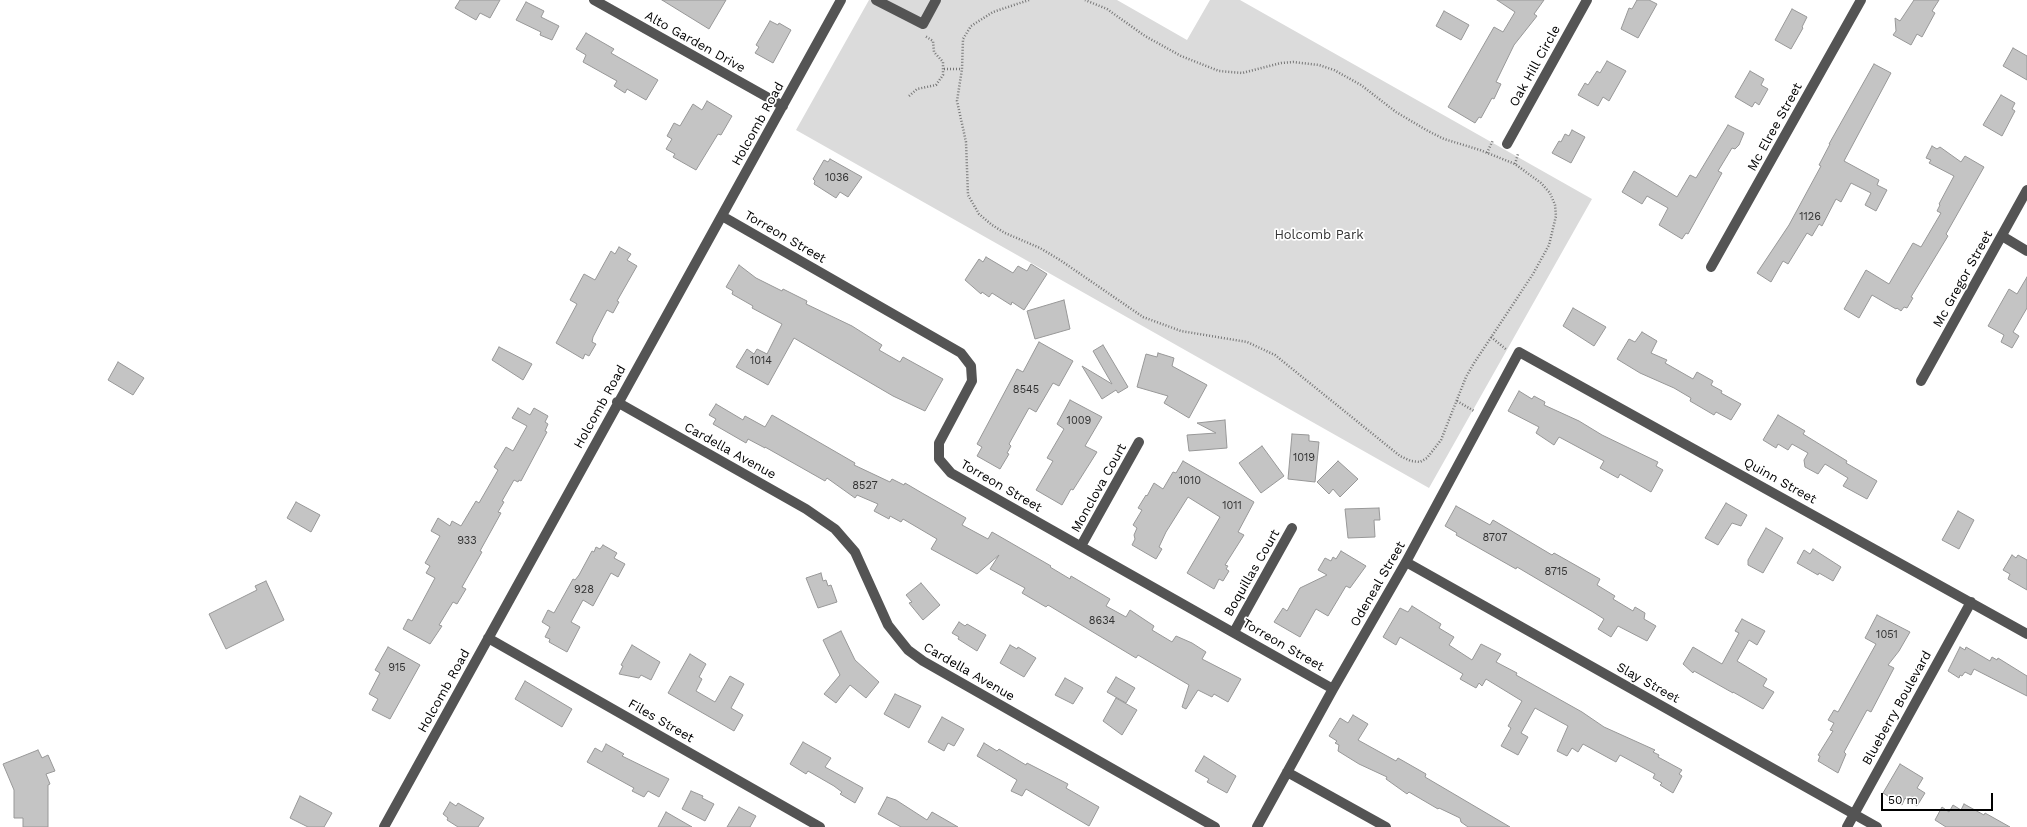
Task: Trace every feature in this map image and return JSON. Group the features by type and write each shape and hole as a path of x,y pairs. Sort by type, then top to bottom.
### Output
{"street":[{"name":"Alto Garden Drive","path":"594,0 783,106"},
{"name":"Holcomb Road","path":"384,827 617,402 841,0"},
{"path":"883,2 923,24 936,0"},
{"name":"Oak Hill Circle","path":"1507,144 1587,0"},
{"name":"Mc Elree Street","path":"1712,267 1861,0"},
{"name":"Mc Gregor Street","path":"1921,381 2027,190"},
{"name":"Torreon Street","path":"722,216 961,353 971,366 972,381 939,443 939,459 951,474 1333,689"},
{"path":"2002,236 2027,251"},
{"name":"Odeneal Street","path":"1257,827 1333,689 1406,562 1517,354"},
{"name":"Quinn Street","path":"1517,354 2027,634"},
{"name":"Cardella Avenue","path":"617,402 806,509 835,529 855,552 888,625 908,650 923,661 1215,827"},
{"name":"Monclova Court","path":"1081,546 1139,442"},
{"name":"Boquillas Court","path":"1234,632 1292,528"},
{"name":"Slay Street","path":"1406,562 1877,827"},
{"name":"Blueberry Boulevard","path":"1846,827 1971,602"},
{"name":"Files Street","path":"488,638 820,827"},
{"path":"1287,772 1386,827"}],"path":[{"path":"1029,0 993,12 971,26 963,39 962,70 957,101 966,142 968,195 980,214 992,225 1053,256 1143,317 1181,331 1248,342 1275,355 1338,405 1388,448 1412,461 1420,462 1433,452 1444,434 1474,362 1542,260 1549,245 1556,216 1555,205 1550,193 1541,183 1515,164 1428,131 1396,112 1361,86 1334,70 1319,64 1293,62 1281,63 1242,73 1219,71 1181,56 1145,36 1107,9 1085,0"},
{"path":"909,96 917,89 936,85 943,76 943,62 934,52 933,41 925,36 923,24"},
{"path":"944,70 962,70"},
{"path":"1487,153 1493,140"},
{"path":"1515,164 1518,154"},
{"path":"1491,338 1517,354"},
{"path":"1457,401 1484,417"}],"green space":[{"name":"Holcomb Park","path":"869,0 1117,0 1187,40 1210,0 1240,0 1592,199 1429,488 796,130"}],"building":[{"path":"460,0 500,0 490,18 480,13 476,20 455,8"},
{"path":"662,0 726,0 709,29"},
{"path":"1497,0 1544,0 1534,14 1537,16 1514,45 1496,82 1501,84 1494,99 1492,98 1481,118 1479,117 1475,123 1448,107 1494,27 1503,32 1515,12"},
{"path":"1637,0 1649,0 1657,4 1638,38 1621,29 1629,8 1632,9"},
{"path":"1914,0 1939,0 1932,11 1935,13 1922,37 1917,34 1911,45 1893,35 1896,31 1895,18 1900,21"},
{"path":"526,2 544,11 541,17 559,26 552,40 540,35 541,32 516,20"},
{"path":"1792,9 1807,17 1802,27 1803,28 1791,49 1775,40"},
{"path":"1444,11 1469,25 1461,40 1436,26"},
{"path":"770,21 778,25 779,23 791,30 773,63 755,53 759,47 756,45"},
{"path":"586,33 614,49 611,53 658,80 646,100 627,89 625,93 614,86 617,81 583,62 586,55 576,49"},
{"path":"2013,48 2027,56 2027,80 2003,66"},
{"path":"1607,61 1626,71 1609,101 1603,97 1598,106 1578,95 1585,83 1588,85 1597,71 1600,73"},
{"path":"1874,64 1891,73 1844,161 1879,180 1877,185 1887,190 1876,211 1865,205 1871,193 1851,183 1841,202 1836,199 1822,226 1819,224 1812,236 1807,233 1788,264 1783,261 1771,282 1757,273 1789,225 1821,166 1819,165 1829,144"},
{"path":"1750,71 1764,79 1761,85 1768,89 1759,105 1755,102 1752,107 1735,97"},
{"path":"2001,95 2015,103 2012,109 2015,111 2002,136 1983,125"},
{"path":"707,101 732,116 721,135 718,134 696,170 673,157 675,154 666,149 672,139 667,136 674,123 680,126 693,104 702,110"},
{"path":"1728,125 1744,133 1739,145 1735,149 1732,148 1718,171 1722,173 1688,234 1686,233 1682,239 1659,225 1668,208 1647,196 1642,204 1622,192 1634,171 1677,197 1690,175 1696,178"},
{"path":"1572,130 1585,137 1571,163 1552,153 1559,141 1561,142 1565,134 1569,136"},
{"path":"1932,146 1937,149 1940,147 1961,162 1965,156 1984,167 1946,234 1948,236 1911,297 1913,298 1907,308 1904,307 1901,311 1872,295 1859,318 1844,309 1866,270 1889,284 1913,243 1921,247 1941,213 1937,211 1940,205 1939,204 1954,176 1929,163 1931,160 1926,158"},
{"path":"830,159 862,177 848,197 840,192 836,198 814,184 815,181 813,179 824,160 828,162"},
{"path":"619,247 631,254 627,260 637,266 617,301 619,302 613,313 607,310 593,337 592,342 596,344 589,356 585,354 583,359 556,343 577,304 570,300 584,274 595,280 611,251 615,254"},
{"path":"986,257 1013,273 1018,266 1027,271 1031,264 1047,274 1024,310 1012,302 1011,305 992,293 989,297 982,292 981,294 965,280 979,259 983,262"},
{"path":"739,265 756,278 807,301 806,304 852,326 882,345 879,350 900,362 903,357 943,379 925,411 893,396 794,338 768,385 736,367 747,349 754,354 757,349 767,354 782,324 752,308 753,306 732,294 733,291 726,287"},
{"path":"2027,277 2027,308 2013,332 2019,336 2012,348 2001,342 2004,335 1988,326 2009,289 2017,294"},
{"path":"1064,300 1070,329 1035,339 1027,311"},
{"path":"1573,308 1606,327 1594,346 1563,326"},
{"path":"1642,332 1657,341 1651,353 1667,360 1665,363 1693,379 1697,372 1713,381 1711,385 1722,391 1721,393 1741,404 1731,420 1716,412 1714,415 1690,401 1691,398 1674,388 1640,373 1617,359 1629,339 1635,342"},
{"path":"1039,342 1073,361 1059,386 1053,383 1036,412 1029,408 1009,444 1011,446 1007,453 1009,454 1000,469 977,456 982,447 977,444 1017,369 1023,372"},
{"path":"1103,345 1128,387 1118,393 1116,390 1102,399 1082,366 1112,384 1093,351"},
{"path":"499,347 532,364 523,380 492,360"},
{"path":"1158,353 1174,358 1172,366 1207,385 1189,418 1164,403 1168,396 1137,387 1146,354 1157,357"},
{"path":"118,362 144,378 133,395 108,380"},
{"path":"1519,391 1532,399 1534,396 1545,402 1544,405 1579,421 1602,435 1658,462 1656,466 1663,470 1651,492 1620,474 1618,478 1600,468 1604,461 1561,438 1559,437 1554,445 1536,433 1539,427 1508,411"},
{"path":"1070,400 1102,417 1085,446 1097,452 1073,490 1071,489 1062,505 1036,490 1053,461 1047,458 1064,429 1057,424"},
{"path":"716,404 743,420 745,416 765,427 772,415 855,463 854,465 890,482 892,479 904,485 905,483 966,518 962,525 988,539 992,532 1051,566 1050,567 1070,579 1071,576 1110,599 1106,606 1126,617 1130,610 1154,626 1152,630 1172,642 1176,636 1192,643 1206,652 1202,659 1241,679 1228,702 1214,694 1212,697 1198,690 1186,709 1182,707 1189,685 1138,655 1136,658 1048,605 1046,607 1022,593 1025,588 990,569 999,555 977,574 931,549 937,539 903,519 901,522 890,516 889,519 874,511 878,504 857,495 855,498 827,478 825,481 765,447 748,439 746,443 713,424 716,419 709,415"},
{"path":"518,408 530,415 534,408 548,416 545,422 548,424 545,431 547,432 521,481 519,480 518,482 514,480 502,501 504,502 498,512 501,513 480,551 482,552 462,587 466,589 457,604 453,602 439,625 442,626 430,644 403,629 408,619 412,621 435,578 426,573 430,566 425,563 440,536 431,531 438,518 450,526 452,521 461,526 476,501 479,503 498,470 494,467 506,447 513,451 527,426 512,418"},
{"path":"1778,415 1805,431 1803,434 1847,461 1846,463 1877,481 1867,499 1843,486 1848,478 1825,464 1818,474 1805,467 1804,460 1808,453 1792,444 1788,450 1778,444 1776,448 1763,440"},
{"path":"1225,420 1227,448 1189,451 1187,435 1216,433 1197,423"},
{"path":"1292,434 1309,435 1309,441 1319,442 1315,482 1288,479"},
{"path":"1262,446 1284,476 1261,493 1239,463"},
{"path":"1183,461 1254,502 1238,532 1244,535 1225,565 1228,566 1226,569 1229,571 1223,581 1219,579 1214,589 1187,573 1220,517 1188,497 1166,532 1159,547 1162,549 1156,559 1132,545 1137,528 1133,525 1142,510 1138,508 1154,483 1163,489 1173,472 1176,473"},
{"path":"1338,461 1358,479 1340,497 1333,489 1329,494 1317,482"},
{"path":"296,502 320,515 311,532 287,518"},
{"path":"1726,503 1747,515 1741,526 1732,523 1718,545 1705,538"},
{"path":"1456,506 1490,525 1493,520 1552,555 1554,553 1600,579 1597,585 1615,596 1613,599 1633,611 1635,607 1645,613 1644,619 1656,626 1647,641 1618,626 1611,637 1598,629 1604,619 1517,567 1516,569 1456,535 1457,533 1445,526"},
{"path":"1379,508 1380,520 1374,520 1375,537 1348,538 1345,509"},
{"path":"1958,511 1974,520 1959,549 1942,540"},
{"path":"1766,528 1783,538 1763,573 1748,565 1748,560"},
{"path":"603,545 617,553 614,558 625,564 618,577 611,573 593,606 583,600 571,622 580,627 567,652 549,642 550,639 545,637 550,627 542,622 548,610 554,613 573,579 575,580 579,575 592,551 594,552 596,547 600,549"},
{"path":"1813,549 1841,567 1833,581 1819,573 1818,575 1797,563 1804,550 1810,554"},
{"path":"1341,551 1366,566 1350,588 1346,586 1328,616 1316,609 1300,637 1274,622 1283,608 1287,611 1300,588 1327,575 1318,570 1325,558 1331,561 1333,557 1336,559"},
{"path":"2012,555 2016,558 2018,555 2027,560 2027,590 2008,579 2010,574 2003,570"},
{"path":"821,573 823,581 826,580 828,586 831,585 837,602 818,608 806,578"},
{"path":"266,581 284,620 226,649 209,614 257,590 255,586"},
{"path":"921,583 940,605 923,620 909,603 912,602 906,595"},
{"path":"1412,606 1441,624 1439,628 1454,637 1449,645 1472,660 1481,644 1501,654 1496,662 1517,673 1516,675 1582,712 1604,727 1655,750 1653,752 1659,755 1658,757 1682,770 1679,774 1682,776 1673,793 1660,785 1662,783 1653,778 1655,774 1620,755 1616,762 1583,744 1578,752 1572,748 1567,756 1557,751 1568,726 1535,708 1521,733 1528,737 1518,755 1501,746 1511,728 1508,726 1522,701 1486,679 1482,686 1479,683 1476,688 1460,679 1463,674 1400,637 1396,645 1383,637 1400,608 1408,612"},
{"path":"1877,615 1910,632 1899,651 1888,665 1894,668 1871,712 1867,710 1844,752 1846,754 1838,773 1818,761 1820,756 1818,755 1833,731 1830,730 1834,723 1828,720 1834,710 1838,712 1876,644 1865,638"},
{"path":"1742,619 1765,631 1757,645 1749,640 1737,661 1767,679 1763,686 1774,692 1763,709 1694,671 1693,673 1683,664 1693,647 1722,664 1739,633 1735,631"},
{"path":"959,622 965,626 967,624 986,635 977,651 958,639 959,637 952,633"},
{"path":"841,631 855,660 879,682 866,698 850,685 836,703 824,694 840,675 823,640"},
{"path":"632,645 660,662 651,680 641,675 639,678 619,674 623,666 621,665"},
{"path":"1010,645 1017,649 1018,647 1036,658 1024,677 1000,663"},
{"path":"388,647 420,665 390,719 372,710 378,699 369,694 380,673 375,670"},
{"path":"1960,647 1965,650 1966,647 1990,661 1992,657 1997,660 1998,658 2027,676 2027,696 1974,669 1971,675 1965,672 1962,676 1960,675 1959,678 1948,671"},
{"path":"690,654 706,664 699,677 702,679 696,691 715,702 730,676 744,684 731,708 743,715 734,731 668,693"},
{"path":"1116,677 1135,688 1126,703 1107,692"},
{"path":"1065,678 1083,688 1073,704 1055,695"},
{"path":"525,681 572,709 562,727 515,699"},
{"path":"895,694 921,706 909,728 884,714"},
{"path":"1116,698 1137,710 1122,735 1103,721"},
{"path":"1353,715 1368,724 1358,740 1396,761 1398,758 1426,774 1425,777 1510,827 1468,827 1461,822 1460,818 1439,808 1438,809 1409,792 1407,794 1386,779 1387,777 1359,764 1338,751 1339,745 1335,743 1337,741 1329,736 1340,718 1348,723"},
{"path":"942,717 964,729 954,746 948,743 944,751 928,742"},
{"path":"803,742 831,758 825,767 863,788 855,803 840,794 842,792 834,786 808,771 806,774 790,764"},
{"path":"984,743 997,751 999,749 1026,765 1027,763 1068,784 1066,788 1099,807 1089,826 1026,789 1022,796 1011,791 1017,780 977,756"},
{"path":"606,744 624,754 622,756 669,779 659,797 648,791 644,797 632,791 634,788 587,762 595,748 602,752"},
{"path":"38,750 42,758 48,755 55,771 46,774 50,784 48,785 48,827 23,827 23,818 14,818 14,790 3,764"},
{"path":"1204,756 1236,776 1227,793 1207,782 1209,779 1195,771"},
{"path":"1900,764 1923,778 1917,788 1925,793 1917,806 1905,798 1902,805 1883,793"},
{"path":"691,791 703,796 702,798 714,804 705,821 682,809"},
{"path":"300,796 332,813 324,827 308,827 290,818"},
{"path":"887,797 896,800 927,820 932,812 958,827 901,827 878,814"},
{"path":"450,802 456,806 458,803 484,818 478,827 458,827 447,820 448,818 443,814"},
{"path":"1964,804 1984,815 1985,813 2010,827 1946,827 1935,820 1942,807 1949,812 1953,805 1961,810"},
{"path":"739,807 756,816 750,827 727,827"},
{"path":"666,812 692,827 658,827"}]}
